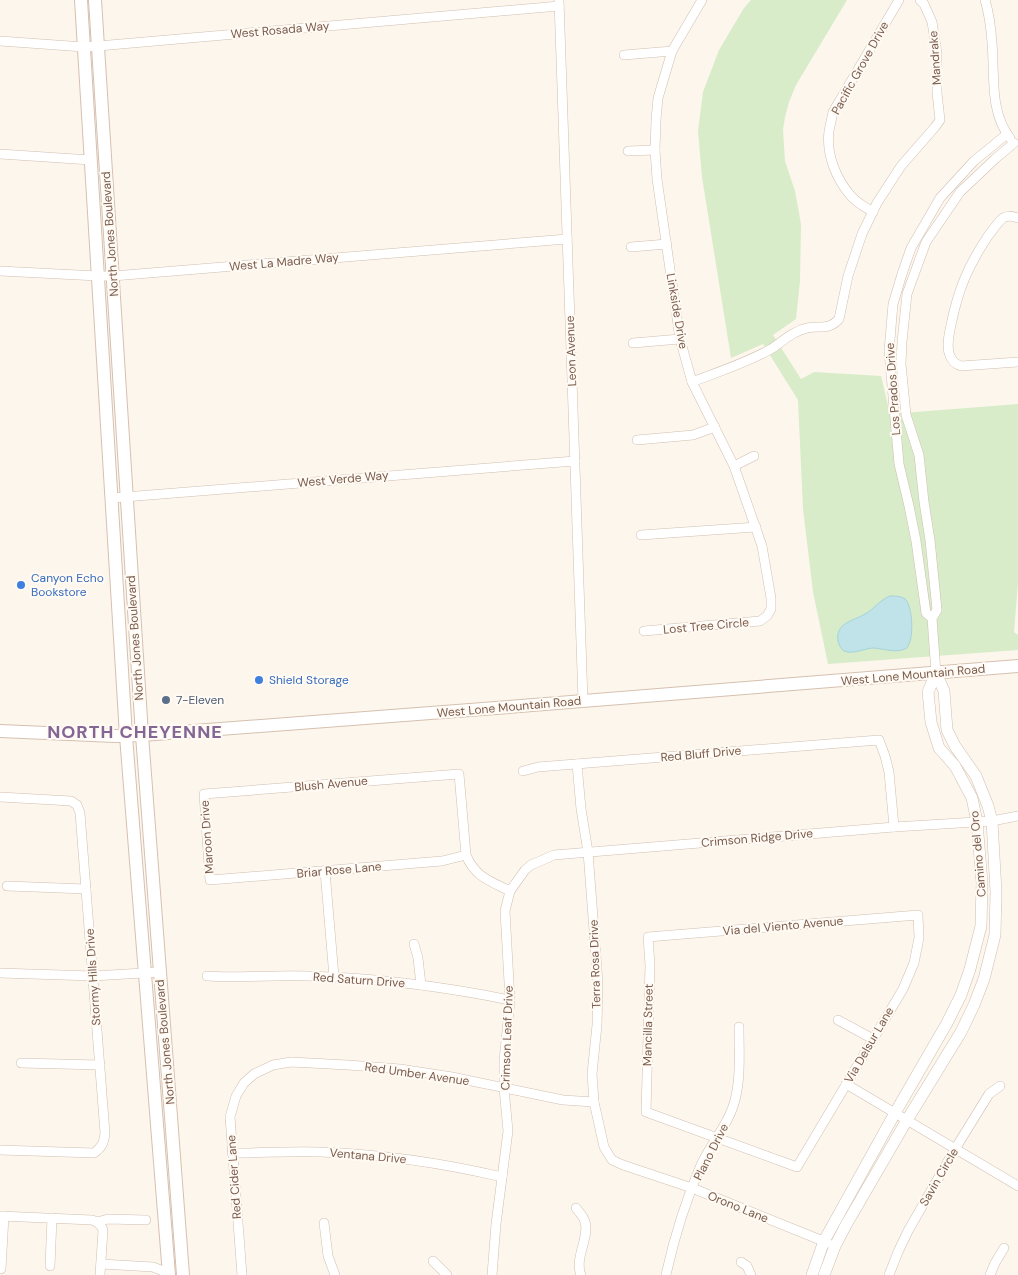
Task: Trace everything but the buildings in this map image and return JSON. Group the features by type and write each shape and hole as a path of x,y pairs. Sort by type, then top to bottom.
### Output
{"main road":[{"name":"North Jones Boulevard","path":"81,0 126,736 166,1274"},
{"name":"North Jones Boulevard","path":"95,0 142,735 183,1273"},
{"name":"West Lone Mountain Road","path":"0,732 142,735 1018,666"}],"street":[{"name":"Linkside Drive","path":"702,0 672,52 658,98 656,120 657,179 680,339 692,382 734,466 762,546 771,598 771,609 767,616"},
{"name":"Pacific Grove Drive","path":"873,212 858,203 850,195 836,175 829,154 829,133 833,112 898,0"},
{"name":"Mandrake","path":"873,212 901,166 936,128 940,120 932,22 924,4 920,0"},
{"path":"985,0 992,42 994,99 1007,134 1016,145"},
{"name":"West Rosada Way","path":"0,41 84,47 559,3"},
{"name":"Leon Avenue","path":"559,3 583,701"},
{"path":"624,55 672,52"},
{"name":"Los Prados Drive","path":"932,618 926,613 910,506 899,464 889,351 893,304 911,248 940,198 974,161 1007,134"},
{"name":"Los Prados Drive","path":"936,673 932,618 937,610 930,540 919,455 906,415 901,364 907,294 926,242 960,192 996,158 1016,145"},
{"path":"628,151 656,150"},
{"path":"0,154 91,160"},
{"path":"692,382 747,361 771,349 790,335 807,328 828,327 834,324 839,319 848,276 856,251 873,212"},
{"path":"1013,217 1004,218 997,224 976,254 956,301 948,351 954,363 960,366 1018,362"},
{"name":"West La Madre Way","path":"0,271 113,276 567,238"},
{"path":"631,248 667,244"},
{"path":"634,343 680,339"},
{"path":"637,440 693,435 715,427"},
{"path":"734,466 754,456"},
{"name":"West Verde Way","path":"112,498 575,461"},
{"path":"641,536 756,527"},
{"name":"Lost Tree Circle","path":"644,631 760,621 767,616"},
{"name":"Camino del Oro","path":"824,1275 835,1246 907,1120 961,1032 984,978 994,935 996,892 992,821 976,776 955,746 947,730 944,691 936,673"},
{"name":"Camino del Oro","path":"812,1275 824,1241 961,995 981,926 982,883 977,822 972,798 955,766 939,748 931,722 928,692 936,673"},
{"name":"Red Bluff Drive","path":"523,771 538,767 879,740 889,772 894,827"},
{"name":"Terra Rosa Drive","path":"576,764 588,852 598,983 597,1025 592,1074 594,1102 604,1147 612,1160"},
{"name":"Blush Avenue","path":"204,794 459,774 466,855"},
{"name":"Maroon Drive","path":"204,794 210,880"},
{"name":"Stormy Hills Drive","path":"0,797 71,801 77,805 80,812 105,1133 104,1143 94,1153 0,1150"},
{"name":"Crimson Ridge Drive","path":"510,891 525,870 531,865 554,855 894,827 992,821 1018,816"},
{"path":"466,855 470,864 482,877 510,891"},
{"name":"Briar Rose Lane","path":"210,880 442,861 466,855"},
{"path":"325,871 334,977"},
{"path":"7,886 86,889"},
{"name":"Crimson Leaf Drive","path":"492,1275 496,1224 508,1131 504,1088 504,1060 510,1000 505,911 510,891"},
{"name":"Via del Viento Avenue","path":"648,937 918,916"},
{"name":"Via Delsur Lane","path":"717,1138 797,1167 902,989 914,963 919,938 918,916"},
{"name":"Mancilla Street","path":"648,937 650,965 646,1112 717,1138"},
{"path":"414,944 418,958 421,985"},
{"path":"0,973 93,976 160,972"},
{"name":"Red Saturn Drive","path":"206,976 223,978 276,976 334,977 421,985 472,992 510,1000"},
{"path":"838,1020 873,1039"},
{"name":"Plano Drive","path":"666,1275 672,1248 692,1188 702,1163 728,1120 735,1101 739,1081 739,1027"},
{"name":"Red Umber Avenue","path":"244,1083 254,1074 273,1065 291,1062 348,1064 452,1077 563,1100 594,1102"},
{"path":"21,1063 100,1066"},
{"name":"Red Cider Lane","path":"242,1275 230,1117 236,1096 244,1083"},
{"path":"846,1084 1018,1186"},
{"name":"Savin Circle","path":"889,1275 908,1231 955,1149 989,1094 1000,1086"},
{"name":"Ventana Drive","path":"232,1153 320,1152 392,1157 464,1168 502,1177"},
{"name":"Orono Lane","path":"612,1160 692,1188 835,1246"},
{"path":"576,1208 585,1221 586,1228 580,1261 582,1275"},
{"path":"1,1273 2,1216 92,1220 97,1222 103,1230 100,1275"},
{"path":"50,1271 52,1218"},
{"path":"97,1222 108,1219 146,1220"},
{"path":"324,1223 328,1256 335,1275"},
{"path":"990,1275 1004,1248"},
{"path":"433,1260 447,1275"},
{"path":"741,1262 746,1266 751,1275"},
{"path":"101,1264 153,1267 166,1274 183,1273"}],"green space":[{"path":"751,0 847,0 796,85 785,117 783,130 785,161 795,191 801,224 800,281 796,319 773,335 801,379 814,372 881,376 890,414 1018,404 1018,583 1014,632 1018,635 1018,650 828,664 813,592 803,509 798,400 763,344 731,358 702,177 698,131 703,92 719,50 744,8"}],"water":[{"path":"890,596 902,597 908,603 912,633 908,646 898,651 874,648 851,652 843,650 838,641 839,630 842,626 868,612"}],"place":[{"name":"Canyon Echo Bookstore","path":"21,585"},
{"name":"Shield Storage","path":"259,680"},
{"name":"7-Eleven","path":"166,700"}],"district":[{"name":"NORTH CHEYENNE","path":"135,732"}]}
